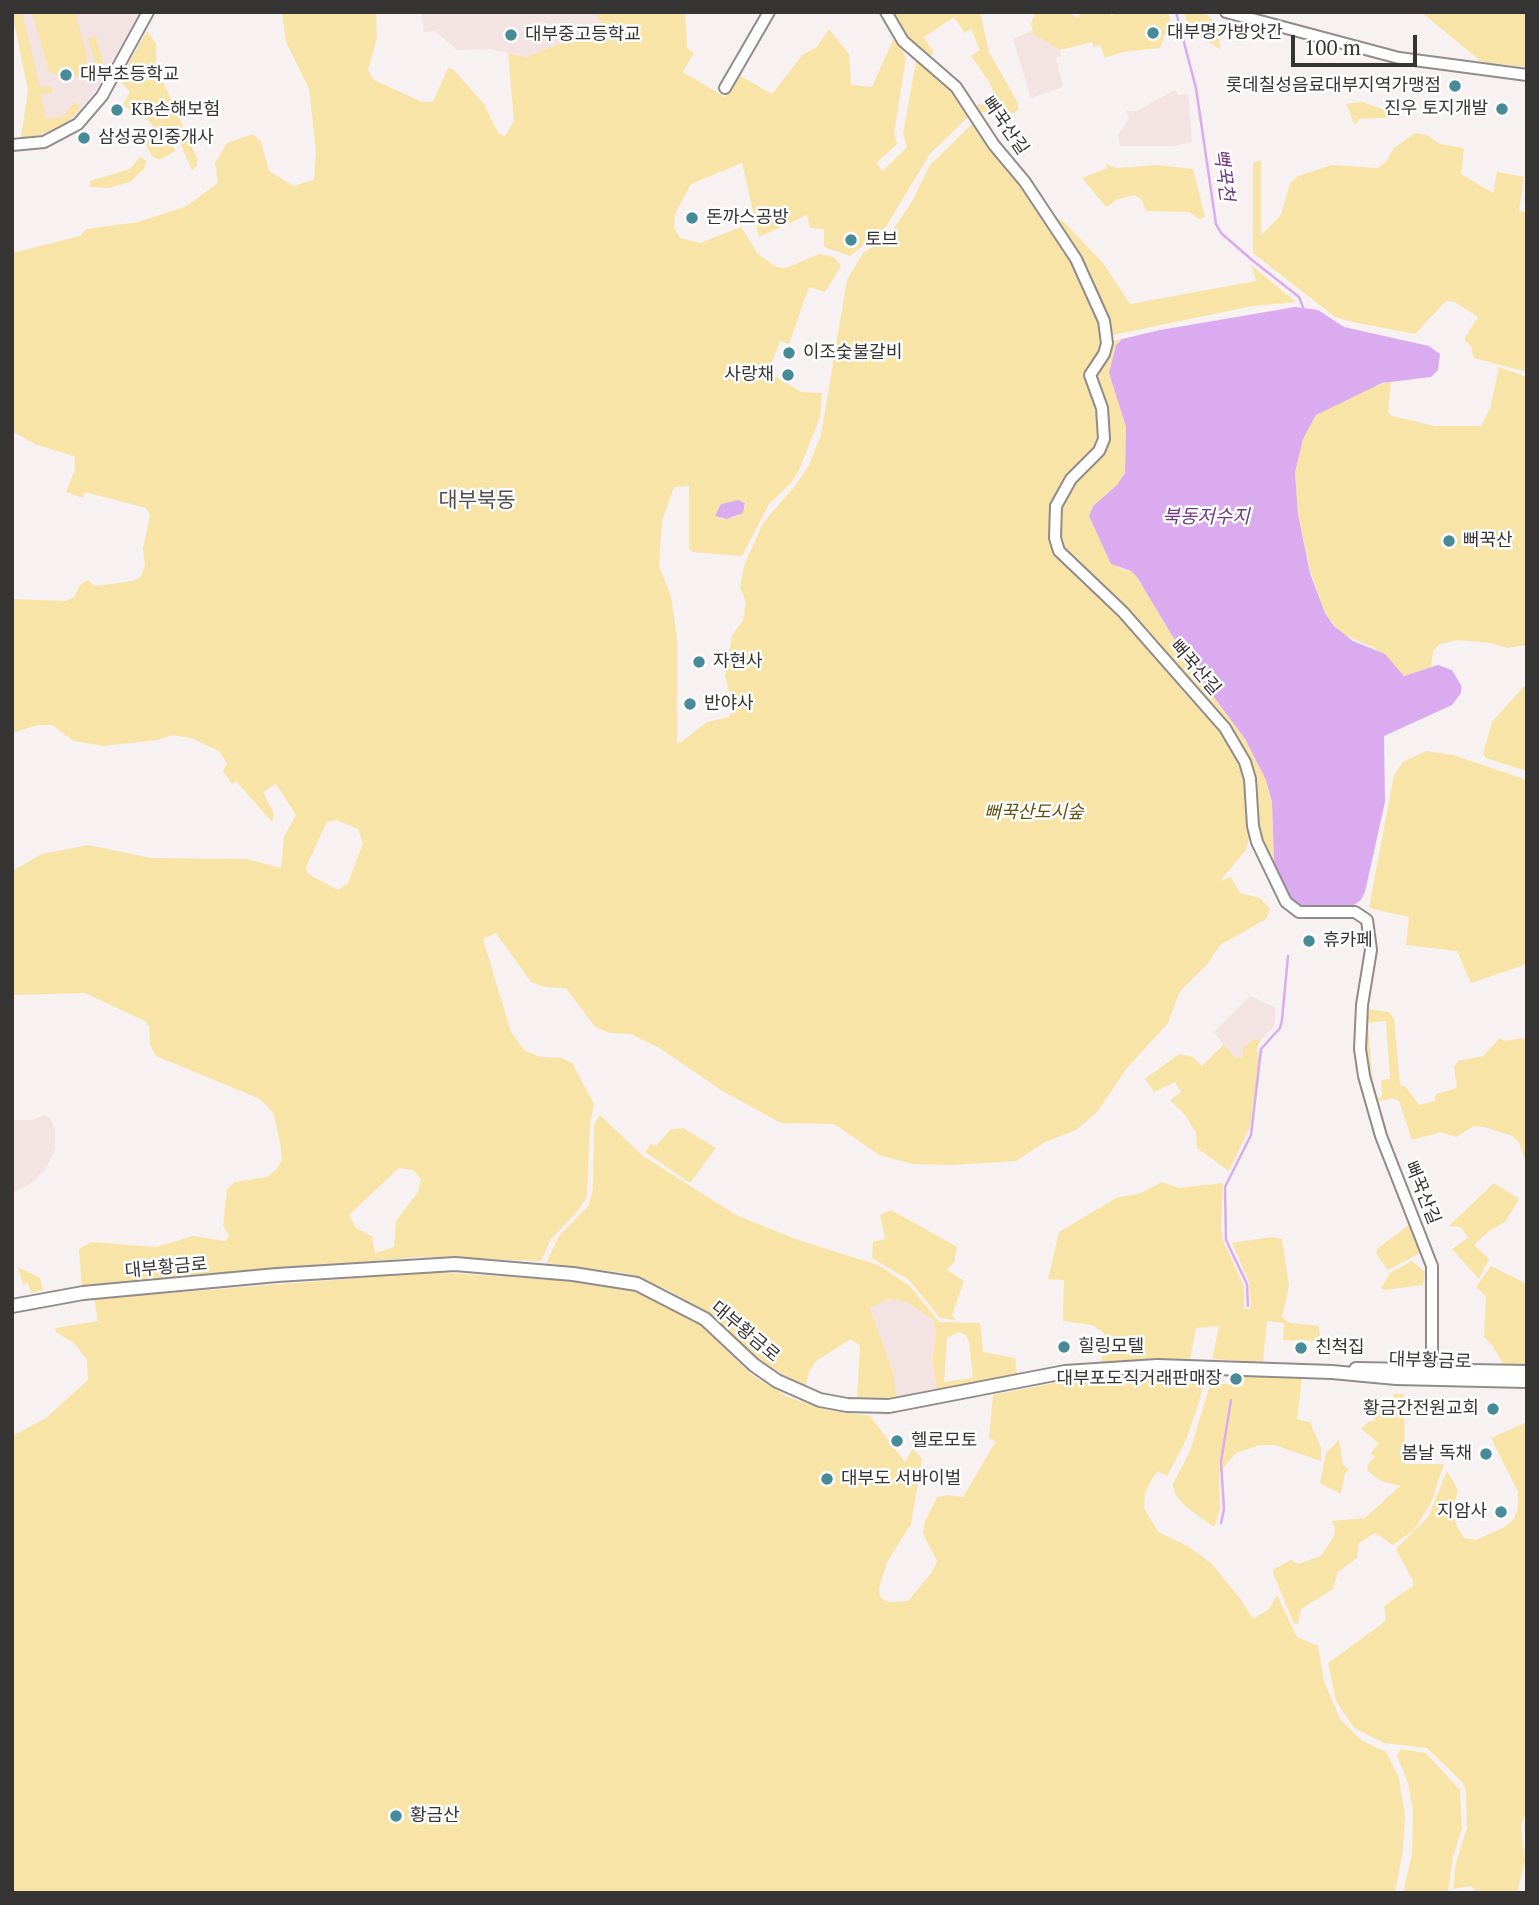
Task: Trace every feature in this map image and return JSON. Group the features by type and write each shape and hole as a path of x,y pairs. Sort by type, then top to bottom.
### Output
{"main road":[{"name":"대부황금로","path":"12,1306 83,1293 277,1275 454,1264 573,1274 637,1284 705,1319 748,1360 777,1381 820,1400 847,1405 901,1404 1043,1376 1103,1368 1186,1366 1332,1372 1372,1368 1527,1381"},
{"name":"대부황금로","path":"1432,1375 1527,1371"}],"street":[{"path":"12,145 44,142 78,124 102,96 148,12"},
{"path":"725,88 769,12"},
{"name":"뻐꾹산길","path":"886,12 904,41 956,87 994,145 1025,182 1076,259 1104,321 1107,342 1104,354 1090,375 1102,408 1104,439 1099,451 1071,479 1056,506 1055,538 1059,551 1124,612 1225,728 1245,762 1252,788 1253,826 1257,842 1286,902 1299,912 1355,912 1367,920 1371,950 1360,1025 1362,1063 1381,1136 1432,1266 1432,1375"},
{"path":"1226,12 1399,58 1527,75"}],"shaded area":[{"name":"대부초등학교","path":"12,12 137,12 138,16 96,90 76,115 67,123 37,136 21,138 28,90"},
{"name":"대부중고등학교","path":"421,12 597,12 602,27 526,57 491,49 457,50 435,31 424,32"},
{"path":"1031,31 1060,50 1061,56 1056,58 1063,87 1031,98 1013,39"},
{"path":"1175,90 1178,95 1188,94 1192,142 1173,146 1120,146 1118,135 1129,119 1126,111 1137,111"},
{"path":"1250,996 1276,1008 1274,1027 1261,1039 1253,1040 1243,1056 1234,1058 1214,1032"},
{"path":"44,1115 50,1118 55,1129 55,1149 46,1168 30,1184 12,1193 12,1120 32,1120"},
{"path":"888,1299 907,1302 933,1320 936,1332 932,1359 937,1391 897,1397 893,1371 870,1307"}],"green space":[{"path":"12,12 22,12 40,87 51,86 52,93 41,94 46,119 64,116 74,102 82,107 67,123 37,136 21,138 28,90"},
{"path":"32,12 75,12 87,56 86,65 79,76 64,79 49,71"},
{"name":"뻐꾹산도시숲","path":"282,12 376,12 377,38 368,70 374,80 422,102 433,102 448,68 453,69 484,104 498,133 505,136 514,121 508,53 526,57 601,27 597,12 685,12 687,48 694,53 683,72 725,97 740,76 772,94 803,54 816,48 829,29 849,54 851,85 872,87 893,40 898,41 906,58 894,134 897,144 876,163 883,171 907,147 903,134 917,56 944,78 970,115 930,154 885,228 850,256 824,247 824,229 810,228 807,215 759,237 742,163 691,184 675,214 674,228 680,238 700,243 741,227 758,254 776,267 786,268 819,254 834,257 841,266 825,292 809,287 789,344 780,341 768,372 801,392 822,393 820,417 799,470 791,483 769,504 742,556 692,552 689,547 689,486 674,487 662,521 659,566 671,596 677,637 677,742 680,743 707,722 729,717 734,709 725,675 732,636 743,620 746,602 740,588 744,566 763,523 809,465 821,435 847,280 863,253 888,237 911,203 930,165 971,125 976,125 1024,184 1073,258 1098,308 1104,342 1091,369 1101,409 1098,450 1059,491 1052,539 1224,732 1243,763 1248,780 1249,838 1246,850 1220,881 1231,877 1240,893 1260,898 1270,909 1266,919 1220,945 1208,963 1180,991 1168,1023 1127,1068 1097,1112 1076,1130 1045,1142 1016,1161 952,1165 913,1164 881,1156 834,1124 781,1123 724,1092 661,1049 631,1034 610,1033 595,1027 566,988 545,987 531,982 496,933 483,939 511,1032 525,1051 540,1057 562,1058 572,1063 594,1104 590,1124 587,1196 578,1211 551,1239 541,1261 420,1257 82,1286 79,1249 91,1242 156,1247 193,1236 226,1241 229,1235 223,1226 227,1189 235,1182 267,1177 277,1169 282,1159 280,1142 273,1112 260,1099 156,1056 150,1045 149,1026 145,1021 85,993 12,995 12,871 42,854 88,845 151,858 247,859 281,868 284,837 296,815 276,784 263,792 274,814 272,822 236,781 232,784 223,771 227,763 219,751 191,738 172,735 158,740 104,746 74,741 52,725 38,725 12,733 12,599 65,601 74,597 80,585 88,580 94,586 133,581 141,576 145,566 143,548 150,515 146,508 85,492 83,498 66,492 75,470 74,456 37,445 12,431 12,253 80,236 86,229 138,222 185,207 218,183 215,163 227,143 253,134 261,142 269,171 293,186 314,180 316,151 309,89 286,42","holes":["743,501 746,505 737,517 721,519 723,503","336,820 358,829 363,843 348,883 338,890 308,874 306,867 327,822","399,1168 413,1170 421,1179 418,1192 396,1221 394,1247 375,1253 372,1236 356,1228 349,1215"]},
{"path":"889,12 980,12 989,52 1018,103 1018,110 1015,113 977,112 978,104 996,106 999,103 988,80 971,56 980,50 971,29 965,33 954,17 924,37 934,53 929,57 907,40"},
{"path":"1036,12 1067,12 1078,18 1081,12 1109,12 1111,16 1118,12 1168,12 1173,31 1166,32 1160,48 1123,52 1105,58 1100,45 1094,47 1092,42 1060,50 1033,34 1031,23"},
{"path":"1184,12 1208,15 1219,28 1220,49 1189,30"},
{"path":"1421,12 1527,12 1527,67 1482,62"},
{"path":"147,31 156,44 156,66 197,158 197,166 192,170 179,141 172,144 175,151 160,160 152,156 145,144 157,131 148,120 123,105 130,92 119,80"},
{"path":"96,36 106,74 99,80 88,38"},
{"path":"1361,102 1405,117 1359,119 1355,125 1346,104"},
{"path":"1415,133 1427,135 1440,144 1464,148 1461,174 1493,193 1497,172 1524,177 1519,211 1527,212 1527,372 1474,358 1471,346 1464,339 1478,317 1455,302 1446,301 1415,334 1353,322 1335,317 1253,253 1253,163 1261,160 1261,236 1281,215 1290,183 1298,176 1332,165 1377,168 1386,162 1394,148"},
{"path":"140,157 146,160 144,169 130,182 108,188 90,187 90,181 130,169"},
{"path":"1106,164 1116,168 1157,165 1193,169 1205,217 1199,219 1189,212 1146,211 1142,200 1135,195 1118,199 1106,207 1082,178 1107,168"},
{"path":"1049,214 1064,222 1103,263 1130,304 1256,281 1251,265 1296,302 1252,306 1108,336"},
{"path":"1122,339 1116,345 1109,373 1126,427 1125,473 1117,485 1093,506 1089,516 1108,557 1120,569 1131,571 1137,577 1188,662 1245,739 1266,780 1272,803 1274,861 1287,896 1258,837 1255,797 1229,731 1071,561 1059,543 1060,503 1105,439 1093,381 1108,342"},
{"path":"1499,367 1527,377 1527,645 1507,648 1490,643 1458,640 1440,644 1433,651 1431,667 1404,676 1375,648 1342,634 1325,613 1311,573 1298,514 1295,473 1303,439 1316,415 1361,391 1391,381 1388,412 1392,416 1435,426 1481,426 1490,409"},
{"path":"1527,683 1527,768 1523,770 1486,758 1483,753 1492,722"},
{"path":"1426,751 1453,755 1527,780 1527,964 1471,983 1457,951 1406,945 1409,917 1369,908 1394,775 1403,762"},
{"path":"1369,1009 1388,1012 1394,1018 1400,1085 1406,1087 1419,1105 1435,1101 1436,1094 1457,1088 1454,1067 1458,1061 1483,1056 1500,1038 1504,1041 1523,1038 1527,1042 1527,1166 1519,1143 1513,1136 1484,1127 1474,1126 1456,1137 1441,1132 1412,1140 1399,1101 1392,1098 1375,1102 1374,1098 1382,1097 1381,1080 1390,1079 1386,1021 1368,1023 1374,1097 1364,1053 1366,1011"},
{"path":"1261,1039 1257,1049 1259,1064 1250,1127 1229,1171 1197,1148 1196,1133 1186,1116 1170,1100 1181,1092 1175,1082 1154,1092 1145,1079 1179,1054 1193,1057 1202,1066 1224,1044 1235,1058 1243,1056 1243,1048 1253,1040"},
{"path":"600,1115 643,1156 736,1215 798,1240 878,1265 910,1286 939,1322 980,1323 983,1352 1015,1358 1017,1375 937,1391 932,1359 936,1332 933,1320 907,1302 888,1299 870,1308 893,1371 897,1397 857,1399 860,1346 851,1339 816,1361 809,1372 806,1385 801,1386 761,1361 709,1314 666,1289 626,1273 546,1263 559,1236 589,1205 593,1187 594,1125","holes":["959,1332 966,1335 973,1378 944,1382 947,1338"]},
{"path":"683,1128 716,1148 690,1183 645,1152 651,1144 656,1146 670,1130"},
{"path":"1162,1182 1179,1188 1223,1183 1223,1241 1244,1286 1244,1309 1251,1309 1249,1282 1232,1243 1271,1237 1282,1239 1289,1286 1282,1317 1290,1323 1319,1326 1320,1341 1283,1340 1284,1323 1267,1321 1263,1362 1212,1359 1219,1326 1196,1328 1190,1359 1101,1362 1104,1333 1092,1325 1063,1321 1064,1280 1048,1279 1059,1232 1116,1198 1141,1193"},
{"path":"1494,1183 1519,1199 1505,1222 1489,1231 1474,1245 1489,1259 1479,1279 1452,1249 1468,1238 1461,1227 1449,1226"},
{"path":"891,1210 957,1247 954,1262 947,1270 964,1281 952,1315 956,1320 940,1318 909,1280 872,1258 873,1242 885,1239 880,1215"},
{"path":"1409,1225 1422,1252 1388,1270 1376,1253 1379,1247"},
{"path":"1412,1261 1425,1272 1423,1285 1384,1290 1381,1288 1390,1273"},
{"path":"1491,1266 1527,1284 1527,1364 1503,1364 1484,1337 1486,1296 1476,1287"},
{"path":"18,1267 40,1278 43,1290 31,1293 28,1283 23,1285"},
{"path":"434,1272 587,1282 634,1291 698,1323 752,1375 788,1397 827,1410 870,1416 905,1462 913,1448 922,1459 911,1524 887,1562 879,1589 880,1597 888,1602 908,1601 932,1572 937,1561 923,1534 925,1521 937,1497 963,1497 996,1441 989,1438 993,1395 1074,1379 1203,1374 1205,1380 1186,1440 1167,1476 1158,1471 1152,1479 1145,1493 1144,1508 1158,1532 1188,1546 1212,1564 1253,1619 1269,1609 1277,1595 1297,1637 1318,1646 1324,1681 1340,1719 1361,1740 1386,1752 1399,1778 1405,1815 1403,1850 1395,1893 12,1893 12,1436 46,1418 88,1380 87,1360 74,1343 56,1332 55,1328 98,1321 94,1299"},
{"path":"1244,1375 1302,1378 1297,1419 1310,1422 1321,1448 1321,1461 1274,1445 1260,1445 1236,1453 1219,1473 1220,1510 1214,1527 1186,1507 1175,1494 1173,1484 1190,1451 1209,1388 1216,1383 1243,1386"},
{"path":"1393,1394 1404,1394 1405,1464 1444,1464 1431,1503 1413,1531 1393,1545 1375,1533 1359,1543 1357,1558 1338,1572 1333,1589 1301,1609 1298,1624 1294,1624 1273,1573 1274,1569 1291,1560 1298,1564 1321,1556 1334,1536 1332,1521 1365,1518 1400,1486 1381,1481 1368,1471 1367,1465 1375,1457 1371,1453 1379,1443 1361,1429 1368,1422 1375,1421 1375,1402 1393,1402"},
{"path":"1527,1422 1527,1808 1521,1827 1525,1861 1517,1893 1478,1893 1471,1886 1453,1889 1456,1863 1467,1828 1466,1791 1463,1783 1427,1748 1384,1743 1354,1728 1336,1701 1328,1663 1383,1623 1386,1619 1384,1606 1413,1586 1396,1549 1428,1517 1447,1471 1458,1490 1453,1508 1456,1525 1464,1538 1476,1540 1505,1527 1514,1519 1518,1507 1518,1492 1491,1438"},
{"path":"1339,1440 1343,1465 1349,1470 1345,1473 1341,1494 1320,1483 1326,1453"},
{"path":"1401,1749 1426,1753 1460,1790 1462,1828 1453,1857 1448,1893 1403,1893 1412,1854 1413,1811 1408,1783 1397,1756"}],"water":[{"name":"북동저수지","path":"1295,307 1318,310 1344,327 1429,346 1440,354 1438,370 1431,377 1382,383 1316,415 1303,439 1295,473 1298,514 1310,573 1325,613 1334,626 1353,641 1385,654 1404,676 1438,665 1452,670 1461,685 1461,693 1452,705 1384,736 1385,802 1365,892 1361,900 1351,907 1303,909 1287,896 1274,861 1272,802 1266,780 1245,739 1188,662 1137,577 1131,571 1111,564 1089,516 1093,506 1117,485 1125,473 1126,427 1109,373 1116,345 1122,339 1160,330"},
{"path":"738,500 745,503 743,513 727,519 715,516 721,504"}],"waterway":[{"name":"뻑꾹천","path":"1176,12 1196,88 1216,224 1221,233 1299,297 1303,307"},
{"path":"1248,1306 1247,1284 1226,1240 1225,1187 1251,1135 1261,1049 1280,1028 1288,956"},
{"path":"1221,1523 1224,1509 1221,1462 1231,1400"}],"place":[{"name":"대부명가방앗간","path":"1153,33"},
{"name":"대부중고등학교","path":"511,35"},
{"name":"대부초등학교","path":"66,75"},
{"name":"롯데칠성음료대부지역가맹점","path":"1455,86"},
{"name":"진우 토지개발","path":"1502,109"},
{"name":"KB손해보험","path":"117,110"},
{"name":"삼성공인중개사","path":"84,138"},
{"name":"돈까스공방","path":"692,218"},
{"name":"토브","path":"851,240"},
{"name":"이조숯불갈비","path":"789,353"},
{"name":"사랑채","path":"788,375"},
{"name":"뻐꾹산","path":"1449,541"},
{"name":"자현사","path":"699,662"},
{"name":"반야사","path":"690,704"},
{"name":"휴카페","path":"1309,941"},
{"name":"힐링모텔","path":"1064,1347"},
{"name":"친척집","path":"1301,1348"},
{"name":"대부포도직거래판매장","path":"1236,1379"},
{"name":"황금간전원교회","path":"1493,1409"},
{"name":"헬로모토","path":"897,1441"},
{"name":"봄날 독채","path":"1486,1454"},
{"name":"대부도 서바이벌","path":"827,1479"},
{"name":"지암사","path":"1501,1512"},
{"name":"황금산","path":"396,1816"}],"district":[{"name":"대부북동","path":"477,501"}]}
